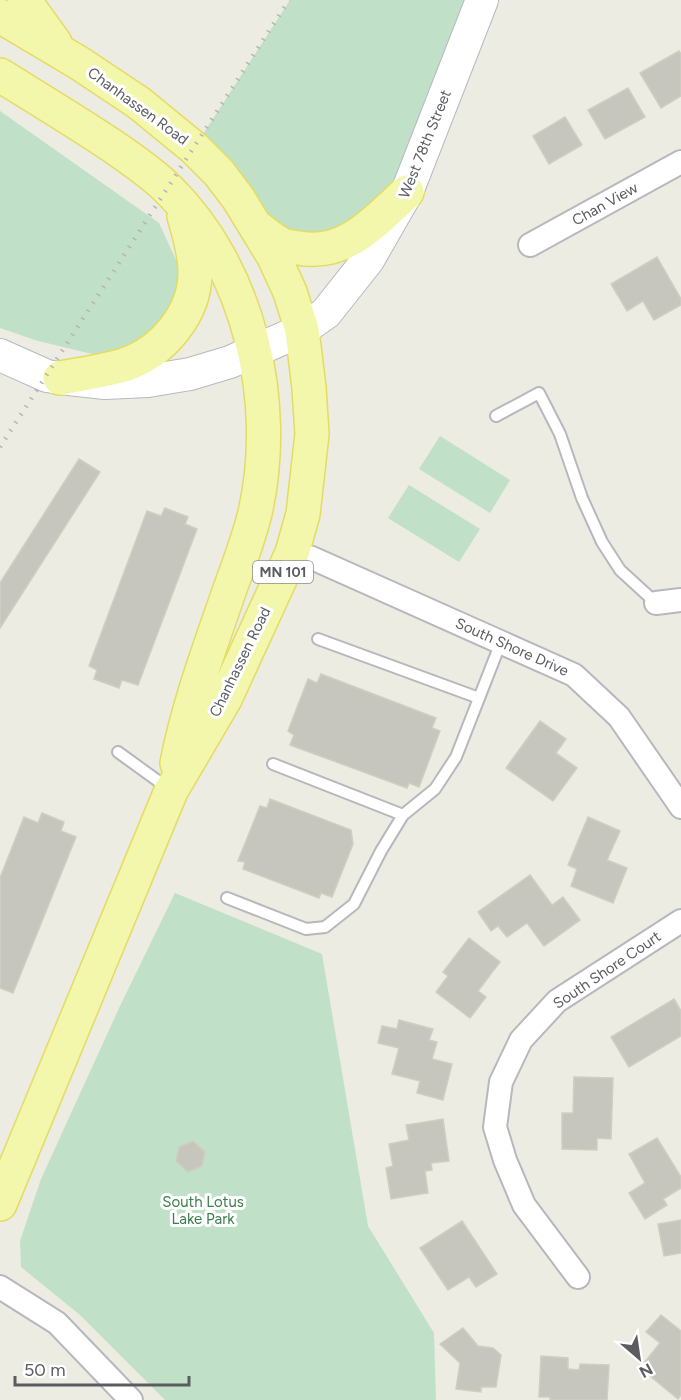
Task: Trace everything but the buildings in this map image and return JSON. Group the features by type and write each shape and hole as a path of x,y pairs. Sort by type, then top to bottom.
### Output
{"main road":[{"path":"24,0 63,54"},
{"name":"Chanhassen Road","path":"0,16 139,104 194,148 219,173 258,228 290,292 302,330 312,434 303,514 292,553 225,699 171,791 68,1045 0,1204"},
{"name":"Chanhassen Road","path":"0,75 141,166 168,189 207,237 244,314 264,408 262,467 255,513 184,725 171,791"},
{"path":"258,228 282,245 313,250 329,249 348,242 367,229 407,192"},
{"path":"60,378 125,364 166,339 181,322 190,302 195,272 193,249 180,203"}],"street":[{"name":"West 78th Street","path":"0,356 47,376 105,383 148,381 190,374 230,362 302,330 326,313 368,260 407,192 482,0"},
{"name":"Chan View","path":"530,245 681,162"},
{"name":"South Shore Drive","path":"292,553 312,558 574,675 619,717 681,807"},
{"path":"656,603 681,600"},
{"name":"South Shore Court","path":"578,1277 524,1205 505,1160 495,1127 501,1082 521,1040 557,1001 681,921"},
{"path":"0,1287 57,1323 131,1400"}],"lane":[{"path":"496,416 539,393 560,434 582,498 602,542 620,570 656,603"},
{"path":"318,639 479,698"},
{"path":"227,898 306,929 325,927 354,904 381,851 403,815 435,789 456,757 501,642"},
{"path":"118,752 171,791"},
{"path":"273,764 403,815"}],"green space":[{"path":"290,0 482,0 407,192 348,242 258,228 194,148"},
{"path":"0,111 159,223 183,275 175,329 105,357 38,341 0,328"},
{"path":"440,436 510,480 490,513 419,469"},
{"path":"409,485 480,529 459,562 388,518"},
{"name":"South Lotus Lake Park","path":"175,893 322,954 368,1226 434,1333 436,1400 165,1400 80,1315 21,1267 20,1241 41,1179 120,1006"}],"railway":[{"path":"0,447 289,0"}]}
